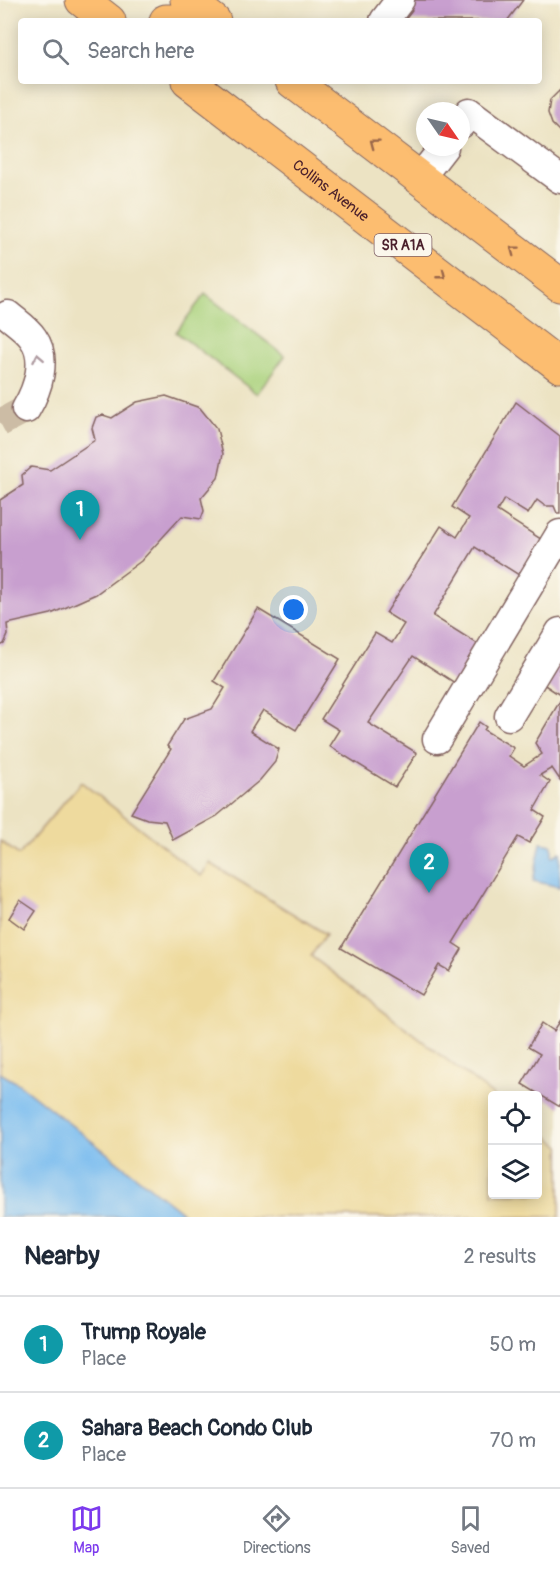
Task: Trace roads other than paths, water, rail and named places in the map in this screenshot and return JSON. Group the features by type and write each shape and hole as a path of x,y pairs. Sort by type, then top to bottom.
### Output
{"main road":[{"path":"82,0 105,18"},
{"path":"187,0 210,18"},
{"name":"Collins Avenue","path":"192,84 560,366"},
{"path":"297,84 560,285"}],"lane":[{"path":"386,18 400,0"},
{"path":"470,113 560,179"},
{"path":"420,178 437,156"},
{"path":"8,315 33,338 41,364 36,393 26,409"},
{"path":"437,739 560,534"},
{"path":"509,716 560,632"}],"water":[{"path":"541,843 552,845 552,857 560,852 560,887 533,881"},
{"path":"0,1073 19,1084 188,1217 0,1217"}],"tunnel":[{"path":"0,423 26,409"}],"place":[{"name":"Trump Royale","path":"80,540"},
{"name":"Sahara Beach Condo Club","path":"429,893"}]}
